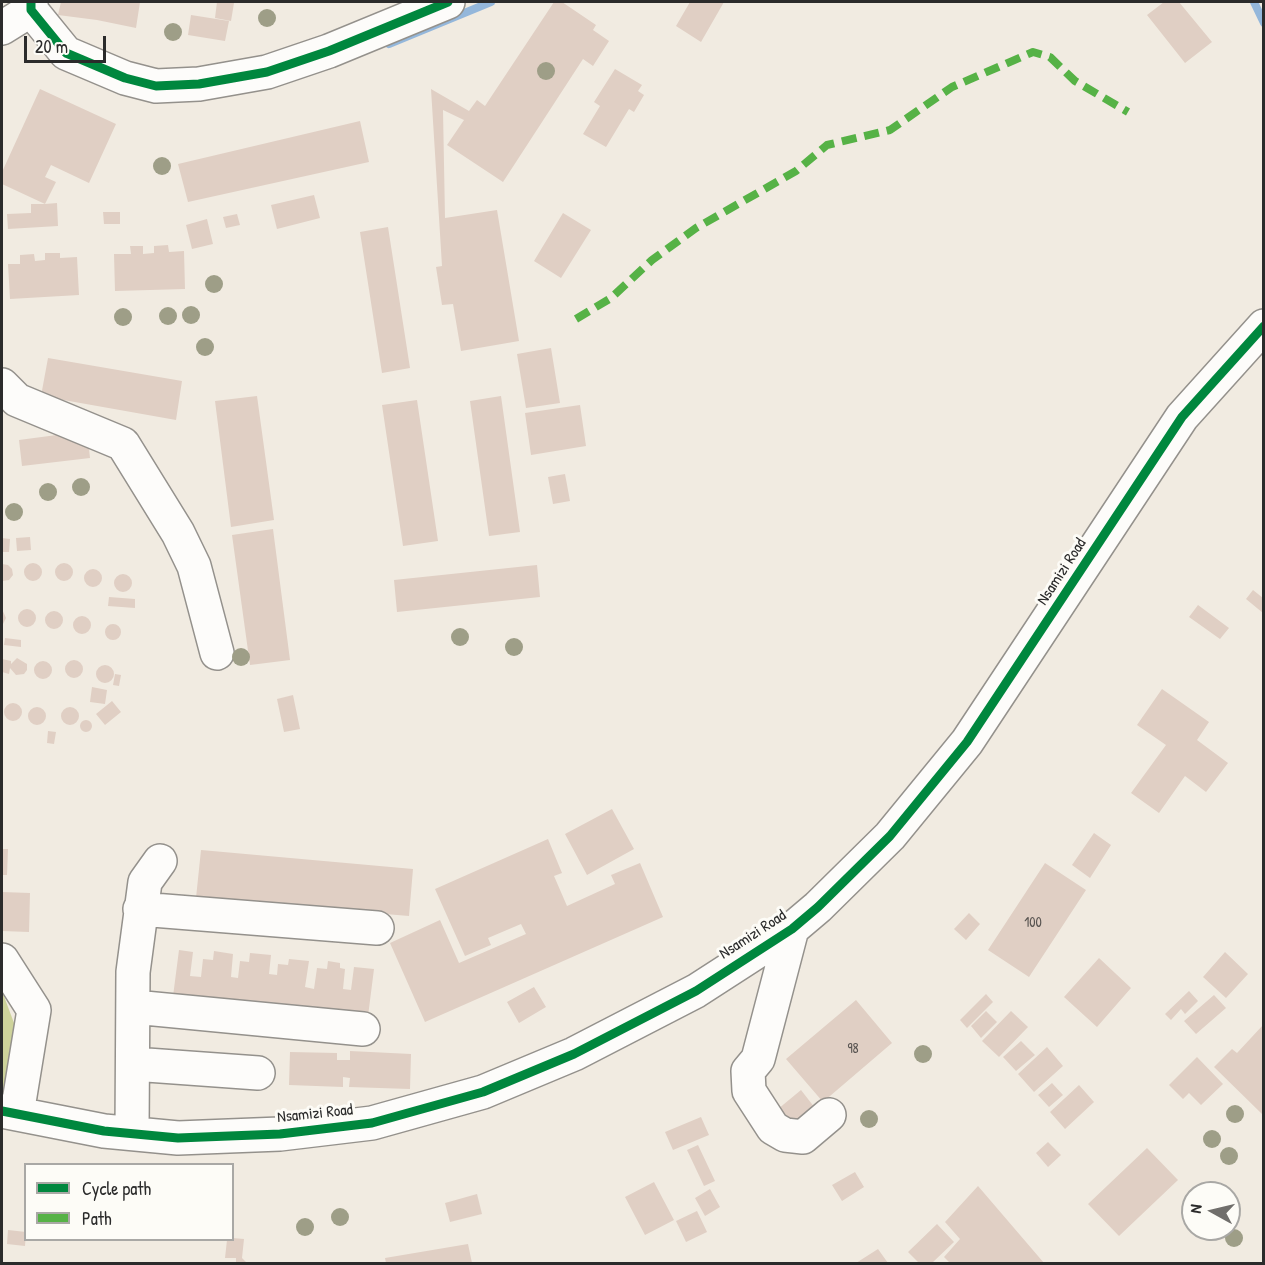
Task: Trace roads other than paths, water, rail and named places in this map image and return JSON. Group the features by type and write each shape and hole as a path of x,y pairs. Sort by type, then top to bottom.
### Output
{"street":[{"path":"2,28 31,6 66,53 125,78 156,86 199,84 267,72 329,51 448,2"},
{"name":"Nsamizi Road","path":"9,1112 104,1131 177,1138 246,1135 372,1123 483,1092 574,1054 696,991 792,929 890,837 967,742 1182,417 1263,326"},
{"path":"2,385 17,400 123,444 178,532 194,566 217,653"},
{"path":"132,1133 133,972 145,882 160,861"},
{"path":"140,909 377,928"},
{"path":"792,929 758,1059 748,1071 749,1091 773,1128 785,1135 803,1137 829,1114"},
{"path":"2,960 34,1010 9,1112"},
{"path":"134,1007 363,1029"},
{"path":"133,1064 258,1073"}],"waterway":[{"path":"389,44 491,2"},
{"path":"1254,2 1264,23"}]}
